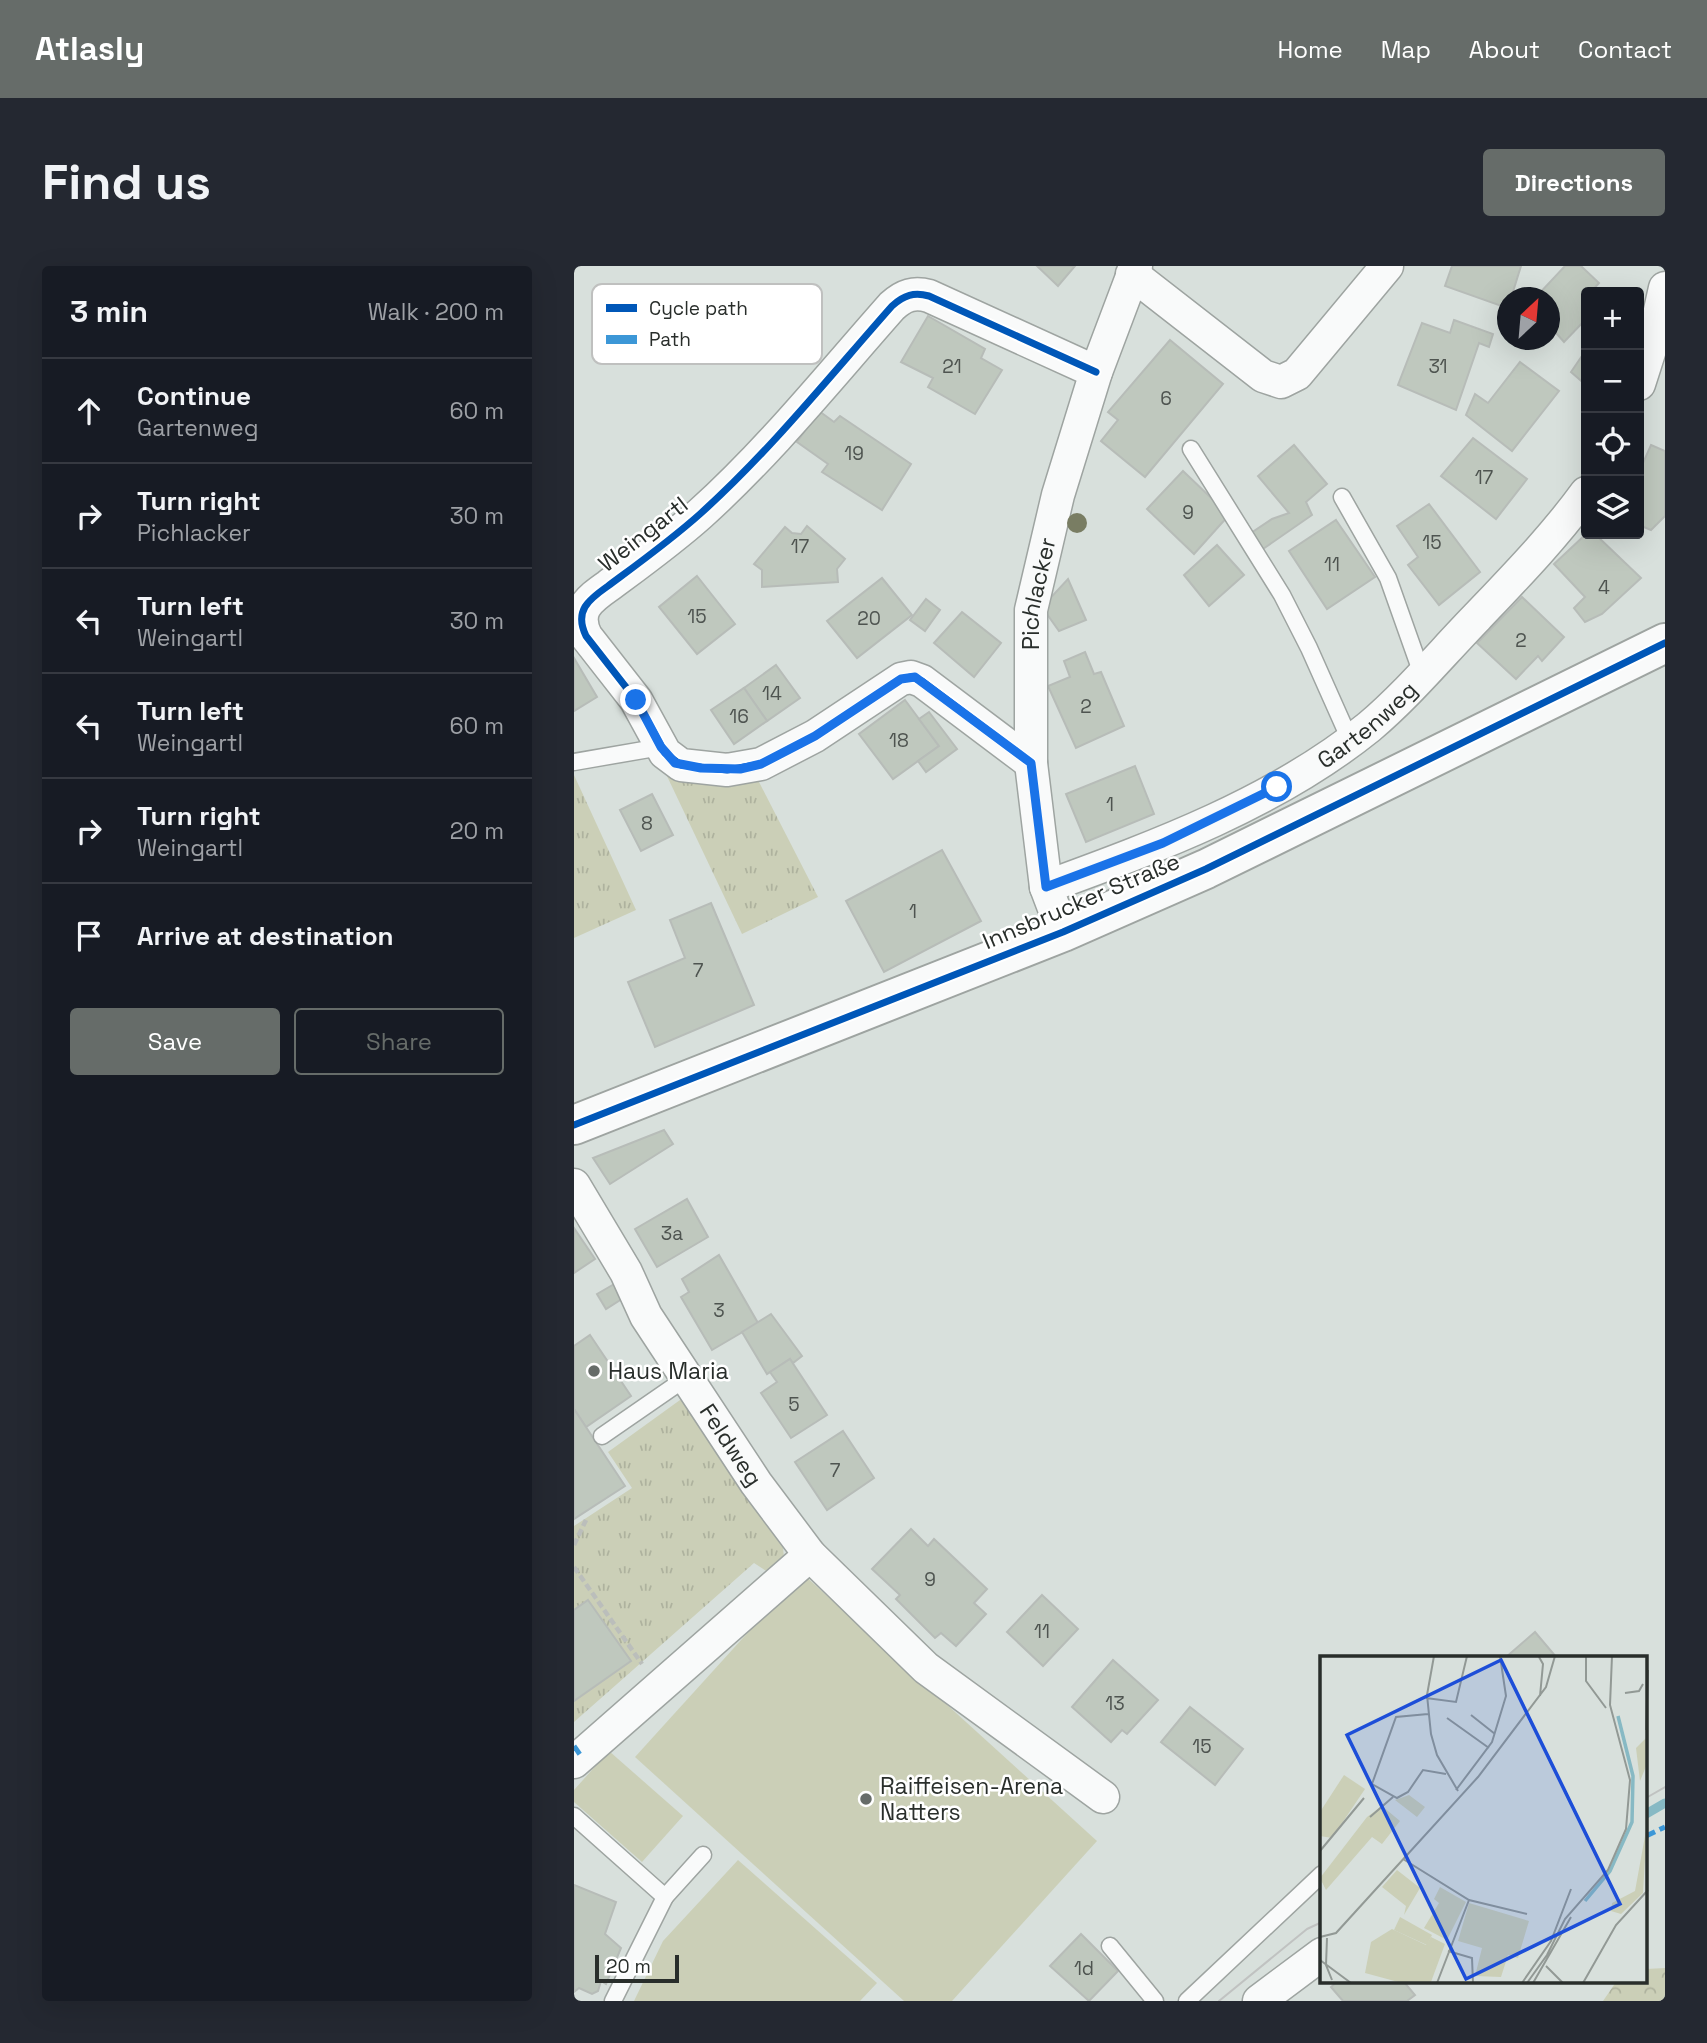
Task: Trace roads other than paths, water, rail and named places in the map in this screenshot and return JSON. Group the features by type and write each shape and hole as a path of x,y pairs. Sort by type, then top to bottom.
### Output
{"street":[{"path":"1134,270 1263,376 1281,382 1297,374 1387,266"},
{"name":"Pichlacker","path":"1063,932 1046,887 1031,763 1031,610 1058,495 1096,372 1134,270"},
{"path":"1644,368 1665,288"},
{"name":"Weingartl","path":"1031,763 911,677 896,682 815,736 751,768 727,770 681,765 670,759 661,747 636,700 581,626 582,608 668,542 719,496 892,306 911,294 929,296 1096,372"},
{"name":"Gartenweg","path":"1046,887 1163,843 1222,816 1277,787 1350,740 1385,713 1562,524 1581,499"},
{"name":"Innsbrucker Straße","path":"574,1125 1063,932 1375,789 1665,643"},
{"name":"Feldweg","path":"574,1185 626,1272 646,1317 756,1483 810,1555 926,1668 1103,1797"},
{"path":"574,1762 660,1690 810,1555"},
{"path":"1259,2001 1320,1955"}],"lane":[{"path":"1191,449 1286,603 1350,740"},
{"path":"1342,497 1388,578 1422,674"},
{"path":"574,762 661,747"},
{"path":"602,1436 686,1378"},
{"path":"574,1816 665,1897"},
{"path":"613,2001 665,1897 703,1856"},
{"path":"1187,2001 1320,1876"},
{"path":"1110,1946 1155,2001"}],"waterway":[{"path":"1648,1813 1665,1803"}],"tram line":[{"path":"1648,1797 1665,1787"},
{"path":"1219,2001 1307,1929 1320,1923"}],"place":[{"name":"Haus Maria","path":"594,1371"},
{"name":"Raiffeisen-Arena Natters","path":"866,1799"}]}
